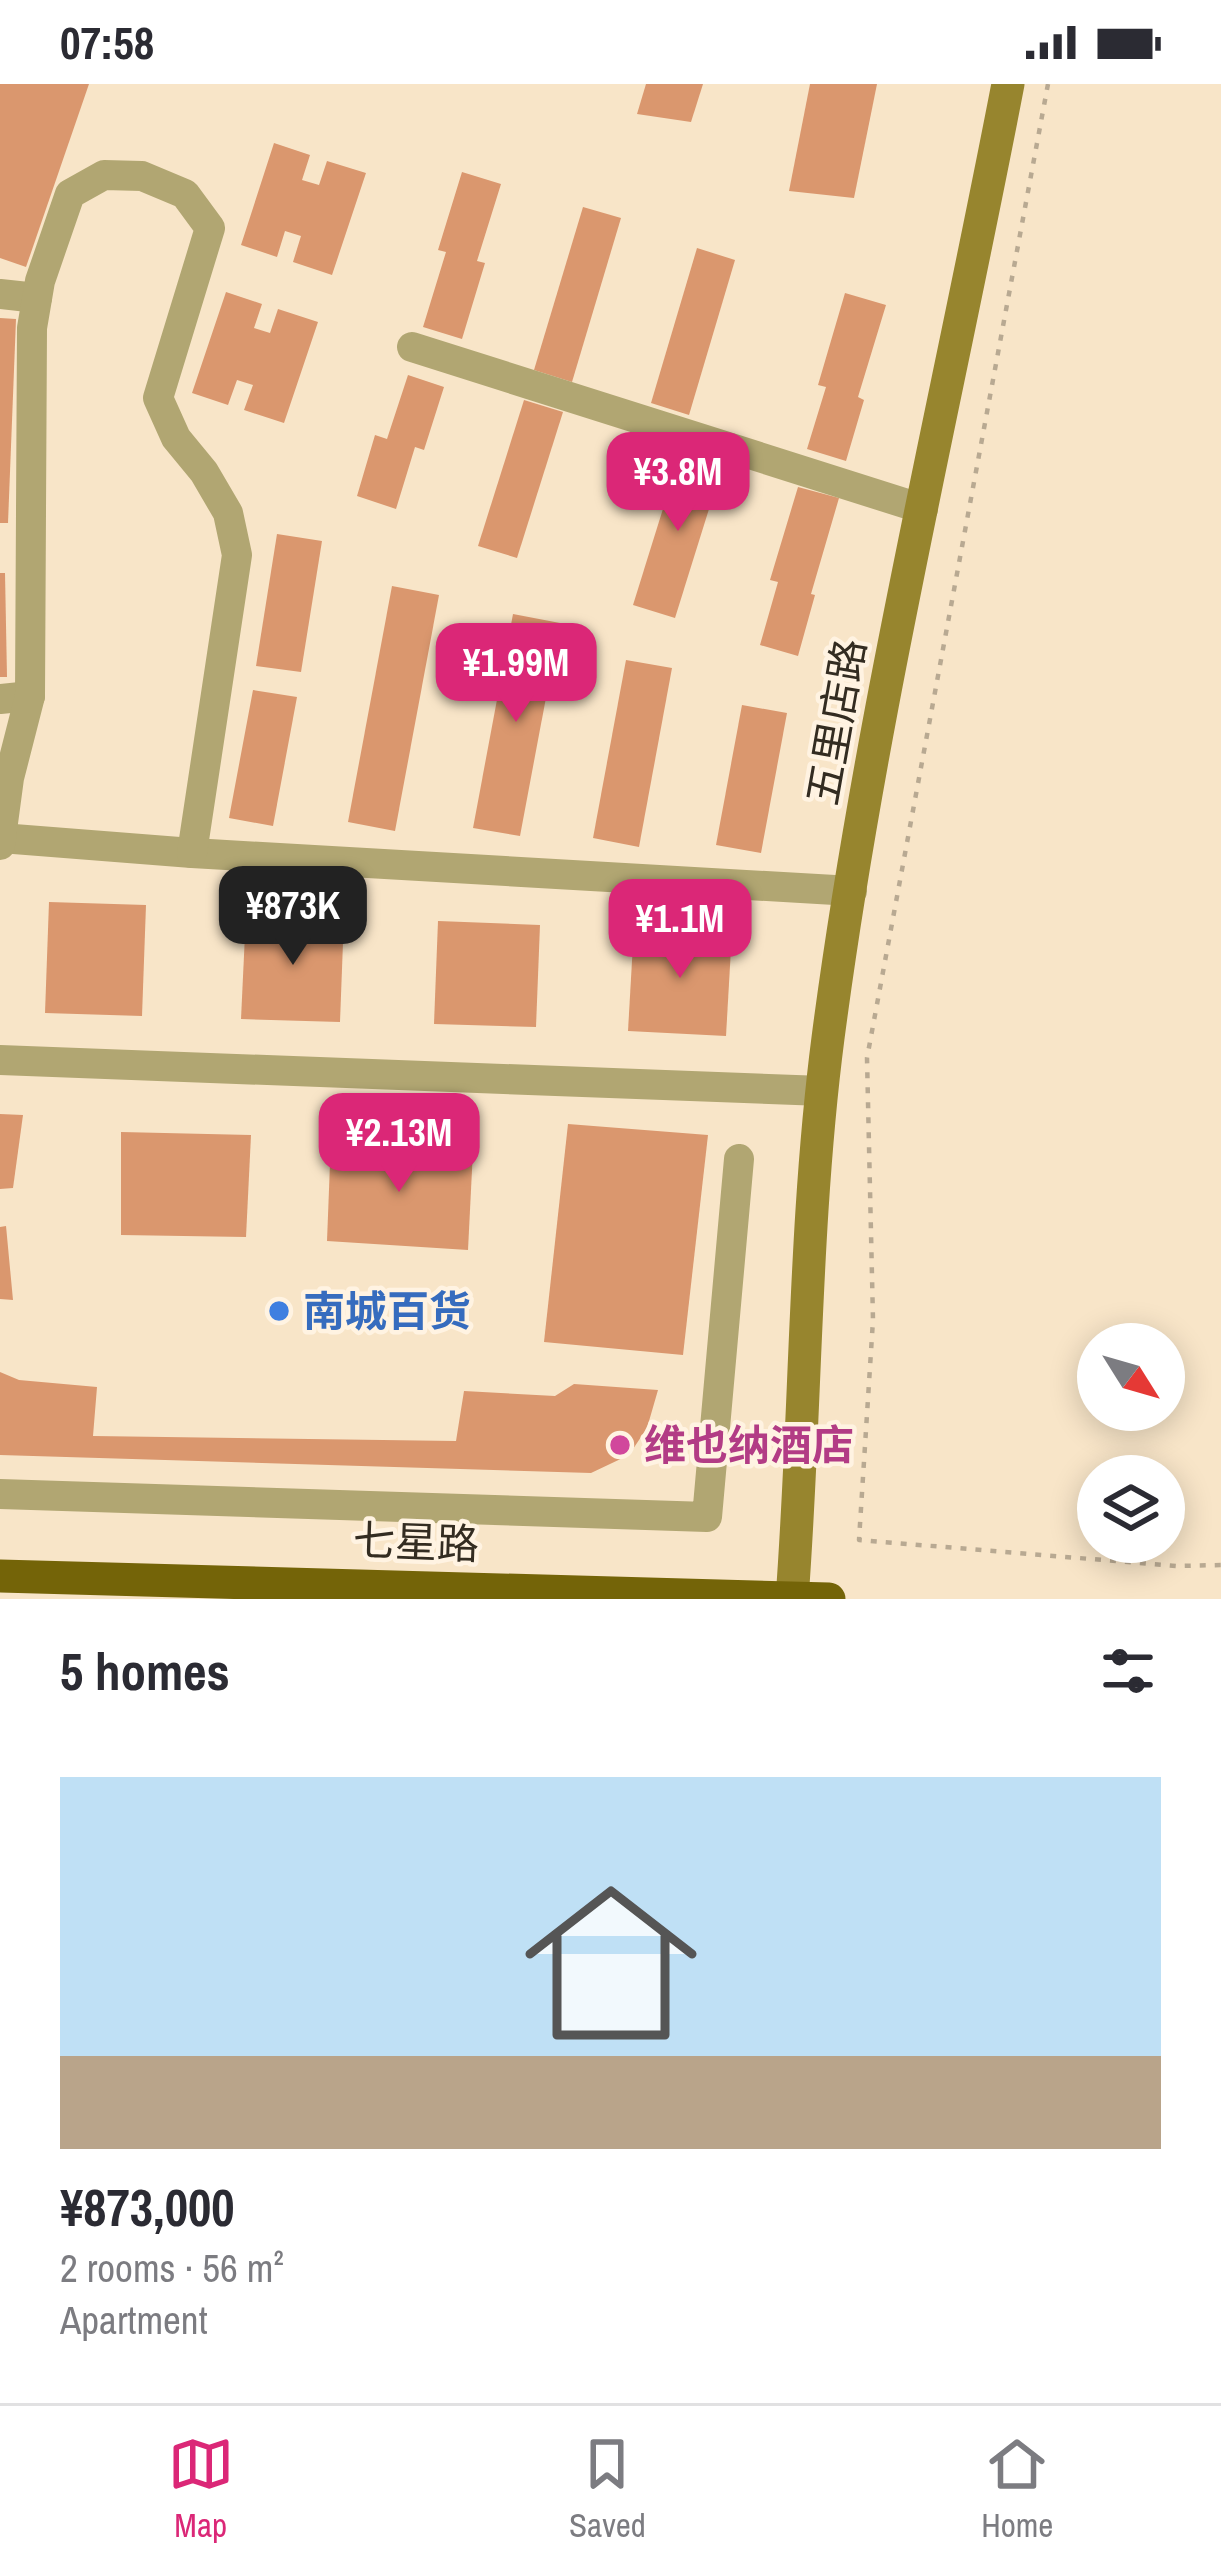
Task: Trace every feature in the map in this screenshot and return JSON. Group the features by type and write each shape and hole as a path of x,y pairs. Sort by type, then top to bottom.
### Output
{"highway":[{"name":"七星路","path":"0,1576 829,1599"}],"main road":[{"name":"五里店路","path":"792,1598 814,1187 828,1039 880,721 1008,84"}],"street":[{"path":"192,853 237,555 228,513 204,472 176,438 158,398 210,228 185,194 142,176 104,175 70,194 40,281 32,328 14,546 15,698 1,841 192,853 852,891"},
{"path":"0,294 37,298"},
{"path":"412,347 923,509"},
{"path":"0,1060 823,1091"},
{"path":"0,1494 707,1516 739,1159"}],"path":[{"path":"1048,84 867,1058 873,1320 860,1540 1176,1566 1221,1565"}],"building":[{"path":"0,84 89,84 26,267 0,258"},
{"path":"646,84 703,84 691,122 637,114"},
{"path":"810,84 877,84 854,198 789,191"},
{"path":"274,143 310,155 302,180 319,185 327,161 366,173 332,275 293,262 301,236 285,231 277,257 241,245"},
{"path":"462,172 501,184 477,261 485,263 462,339 423,327 446,252 438,250"},
{"path":"583,207 621,218 572,382 534,370"},
{"path":"697,248 735,260 689,415 651,403"},
{"path":"226,292 262,304 254,328 270,333 278,309 318,322 284,423 244,410 253,385 237,380 228,405 192,393"},
{"path":"845,293 886,305 858,397 864,400 846,461 807,449 826,387 818,385"},
{"path":"0,318 16,319 8,523 0,523"},
{"path":"408,375 444,387 424,450 415,447 396,509 357,496 375,435 387,439"},
{"path":"524,400 563,412 517,558 478,546"},
{"path":"681,451 723,464 675,618 633,605"},
{"path":"798,487 839,498 798,656 760,645 778,582 770,580"},
{"path":"277,534 322,541 301,672 256,666"},
{"path":"0,573 5,573 7,677 0,677"},
{"path":"392,586 439,595 395,831 348,822"},
{"path":"513,614 560,623 520,836 473,828"},
{"path":"626,660 672,668 639,847 593,838"},
{"path":"253,690 297,697 273,826 229,818"},
{"path":"742,705 787,713 761,853 716,845"},
{"path":"49,902 146,905 142,1016 45,1013"},
{"path":"246,913 344,916 340,1022 241,1019"},
{"path":"438,921 540,925 536,1027 434,1024"},
{"path":"634,926 732,931 726,1036 628,1031"},
{"path":"0,1114 23,1115 13,1188 0,1189"},
{"path":"568,1124 708,1135 683,1355 544,1342"},
{"path":"121,1132 251,1135 246,1237 121,1235"},
{"path":"331,1138 473,1150 468,1250 327,1241"},
{"path":"6,1226 13,1300 0,1299 0,1227"},
{"path":"0,1372 19,1380 97,1387 93,1436 456,1441 464,1391 555,1396 574,1384 658,1390 647,1428 629,1455 591,1473 0,1455"}],"place":[{"name":"南城百货","path":"279,1311"},
{"name":"维也纳酒店","path":"620,1445"}]}
